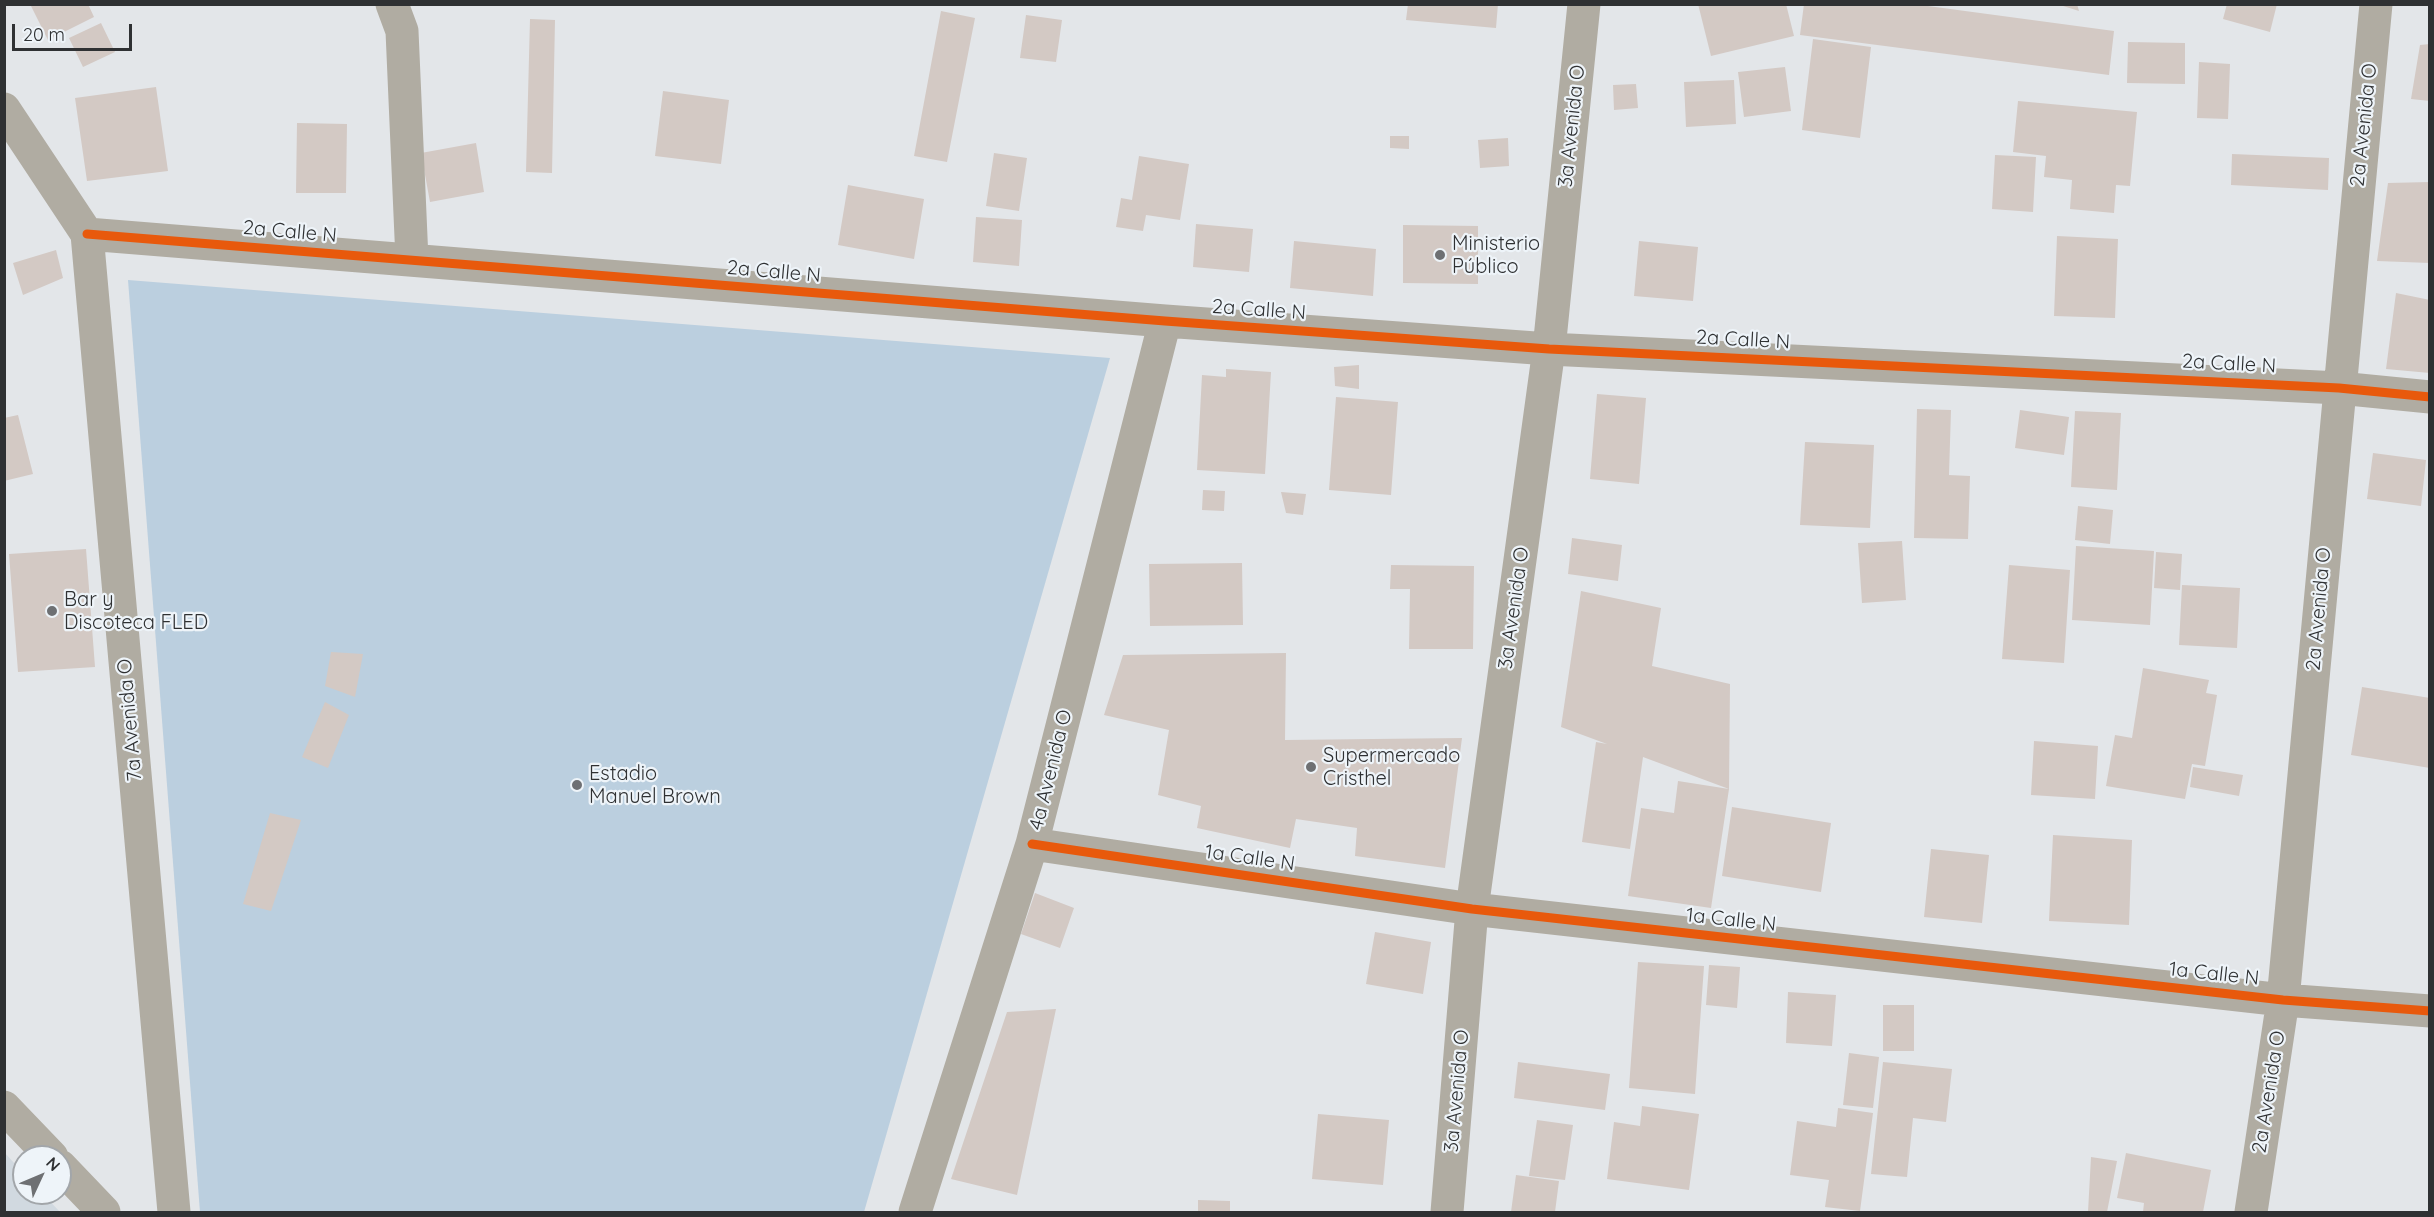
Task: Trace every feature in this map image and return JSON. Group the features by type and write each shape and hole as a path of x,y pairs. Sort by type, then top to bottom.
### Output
{"street":[{"path":"392,4 402,31 412,260"},
{"name":"3a Avenida O","path":"1447,1212 1472,909 1549,349 1584,4"},
{"name":"2a Avenida O","path":"2251,1212 2283,1000 2376,4"},
{"name":"7a Avenida O","path":"4,109 87,234 174,1212"},
{"name":"2a Calle N","path":"87,234 1165,321 1549,349 2339,388 2430,397"},
{"name":"4a Avenida O","path":"915,1212 1032,844 1165,321"},
{"name":"1a Calle N","path":"1032,844 1472,909 2283,1000 2430,1011"},
{"path":"4,1107 40,1145"},
{"path":"72,1179 104,1212"}],"shaded area":[{"name":"Estadio Manuel Brown","path":"128,280 1110,358 864,1212 200,1212"},
{"path":"5,1153 12,1161 12,1205 53,1205 60,1212 5,1212"}],"building":[{"path":"30,4 88,4 94,17 48,40"},
{"path":"1408,4 1498,4 1496,28 1406,20"},
{"path":"1698,4 1786,4 1794,36 1711,56"},
{"path":"1804,4 1913,4 2114,31 2109,75 1800,35"},
{"path":"2077,4 2079,11 2060,5"},
{"path":"2227,4 2277,4 2270,32 2223,19"},
{"path":"941,11 975,18 947,162 914,156"},
{"path":"1026,15 1062,20 1056,62 1020,58"},
{"path":"530,19 555,20 552,173 526,172"},
{"path":"101,23 115,52 83,67 69,38"},
{"path":"1813,39 1871,47 1860,138 1802,130"},
{"path":"2128,42 2185,43 2185,84 2127,83"},
{"path":"2430,44 2430,101 2411,99 2420,45"},
{"path":"2199,62 2230,64 2228,119 2197,118"},
{"path":"1785,67 1791,111 1744,117 1738,72"},
{"path":"1734,80 1736,124 1686,127 1684,82"},
{"path":"1636,84 1638,108 1614,110 1613,85"},
{"path":"156,87 168,171 87,181 75,98"},
{"path":"663,91 729,100 721,164 655,156"},
{"path":"2018,101 2137,112 2130,186 2116,185 2114,213 2070,209 2072,180 2044,177 2046,156 2013,152"},
{"path":"297,123 347,124 346,193 296,193"},
{"path":"1390,136 1409,136 1409,149 1390,148"},
{"path":"1508,138 1509,166 1480,168 1478,140"},
{"path":"476,143 484,192 430,202 421,153"},
{"path":"994,153 1027,158 1019,211 986,206"},
{"path":"2232,154 2329,158 2328,190 2231,185"},
{"path":"1995,155 2036,157 2033,212 1992,209"},
{"path":"1139,156 1189,164 1180,220 1146,215 1143,231 1116,227 1121,198 1132,200"},
{"path":"2430,182 2430,263 2377,261 2388,183"},
{"path":"848,185 924,199 914,259 838,245"},
{"path":"976,217 1022,220 1019,266 973,262"},
{"path":"1196,224 1253,229 1249,272 1193,267"},
{"name":"Ministerio Público","path":"1403,225 1478,226 1478,284 1403,283"},
{"path":"2057,236 2118,239 2115,318 2054,316"},
{"path":"1294,241 1376,249 1373,296 1290,288"},
{"path":"1639,241 1698,247 1693,301 1634,296"},
{"path":"56,250 63,278 23,295 13,263"},
{"path":"2396,293 2430,300 2430,373 2386,369"},
{"path":"1359,365 1359,389 1335,386 1334,367"},
{"path":"1226,369 1271,372 1265,474 1197,470 1202,375 1226,377"},
{"path":"1597,394 1646,398 1639,484 1590,479"},
{"path":"1336,397 1398,402 1391,495 1329,490"},
{"path":"1917,409 1951,410 1949,475 1970,476 1968,539 1914,538"},
{"path":"2020,410 2069,417 2064,455 2015,448"},
{"path":"2075,411 2121,413 2117,490 2071,487"},
{"path":"18,415 33,474 4,481 4,418"},
{"path":"1805,442 1874,445 1870,528 1800,525"},
{"path":"2373,453 2426,460 2421,506 2367,499"},
{"path":"1203,490 1225,491 1224,511 1202,510"},
{"path":"1281,492 1306,494 1303,515 1286,513"},
{"path":"2078,506 2113,510 2110,544 2075,540"},
{"path":"1572,538 1622,545 1618,581 1568,574"},
{"path":"1902,541 1906,600 1862,603 1858,543"},
{"path":"2076,546 2154,551 2150,625 2072,620"},
{"name":"Bar y Discoteca FLED","path":"86,549 95,667 18,672 9,554"},
{"path":"2156,552 2182,554 2180,590 2154,588"},
{"path":"1242,563 1243,625 1150,626 1149,564"},
{"path":"1391,565 1474,566 1473,649 1409,649 1410,589 1390,589"},
{"path":"2009,565 2070,570 2064,663 2002,659"},
{"path":"2182,585 2240,588 2237,648 2179,645"},
{"path":"1581,591 1661,608 1652,666 1730,684 1729,789 1643,757 1630,849 1582,842 1596,742 1607,744 1561,727"},
{"path":"331,652 363,654 355,697 325,686"},
{"name":"Supermercado Cristhel","path":"1286,653 1285,740 1462,738 1445,868 1355,856 1357,828 1296,819 1290,848 1197,828 1201,806 1158,795 1169,730 1104,715 1123,655"},
{"path":"2143,668 2209,680 2206,693 2217,695 2205,766 2192,764 2185,799 2106,786 2115,735 2132,738"},
{"path":"2362,687 2430,698 2430,768 2351,755"},
{"path":"325,702 349,715 328,768 302,757"},
{"path":"2034,741 2098,746 2095,799 2031,795"},
{"path":"2193,767 2243,775 2239,796 2190,787"},
{"path":"1678,781 1729,789 1711,908 1628,896 1641,808 1674,813"},
{"path":"1732,807 1831,823 1821,892 1722,876"},
{"path":"270,813 301,820 271,911 243,904"},
{"path":"2053,835 2132,840 2129,925 2049,921"},
{"path":"1931,849 1989,855 1982,923 1924,917"},
{"path":"1035,893 1074,908 1060,948 1021,934"},
{"path":"1375,932 1431,942 1423,994 1366,984"},
{"path":"1638,962 1704,966 1695,1094 1629,1088"},
{"path":"1709,965 1740,967 1737,1008 1706,1005"},
{"path":"1788,992 1836,995 1832,1046 1786,1043"},
{"path":"1883,1005 1914,1005 1914,1051 1883,1051"},
{"path":"1056,1009 1017,1195 951,1179 1007,1012"},
{"path":"1849,1053 1879,1057 1873,1108 1843,1105"},
{"path":"1518,1062 1610,1074 1605,1110 1514,1098"},
{"path":"1883,1062 1952,1069 1946,1122 1913,1118 1907,1177 1871,1174"},
{"path":"1642,1106 1699,1114 1689,1190 1607,1179 1614,1122 1640,1126"},
{"path":"1838,1108 1873,1113 1860,1211 1825,1207 1829,1180 1790,1175 1797,1121 1836,1127"},
{"path":"1318,1114 1389,1120 1383,1185 1312,1179"},
{"path":"1537,1120 1573,1125 1565,1180 1529,1176"},
{"path":"2126,1153 2211,1170 2203,1212 2143,1212 2144,1203 2117,1198"},
{"path":"2091,1157 2117,1161 2107,1212 2088,1212"},
{"path":"1516,1175 1559,1181 1555,1212 1511,1212"},
{"path":"1198,1200 1230,1201 1230,1212 1198,1212"}],"cycle path":[{"path":"87,234 1165,321 1549,349 2339,388 2430,397"},
{"path":"1032,844 1472,909 2283,1000 2430,1011"}],"place":[{"name":"Ministerio Público","path":"1440,255"},
{"name":"Bar y Discoteca FLED","path":"52,611"},
{"name":"Supermercado Cristhel","path":"1311,767"},
{"name":"Estadio Manuel Brown","path":"577,785"}]}
